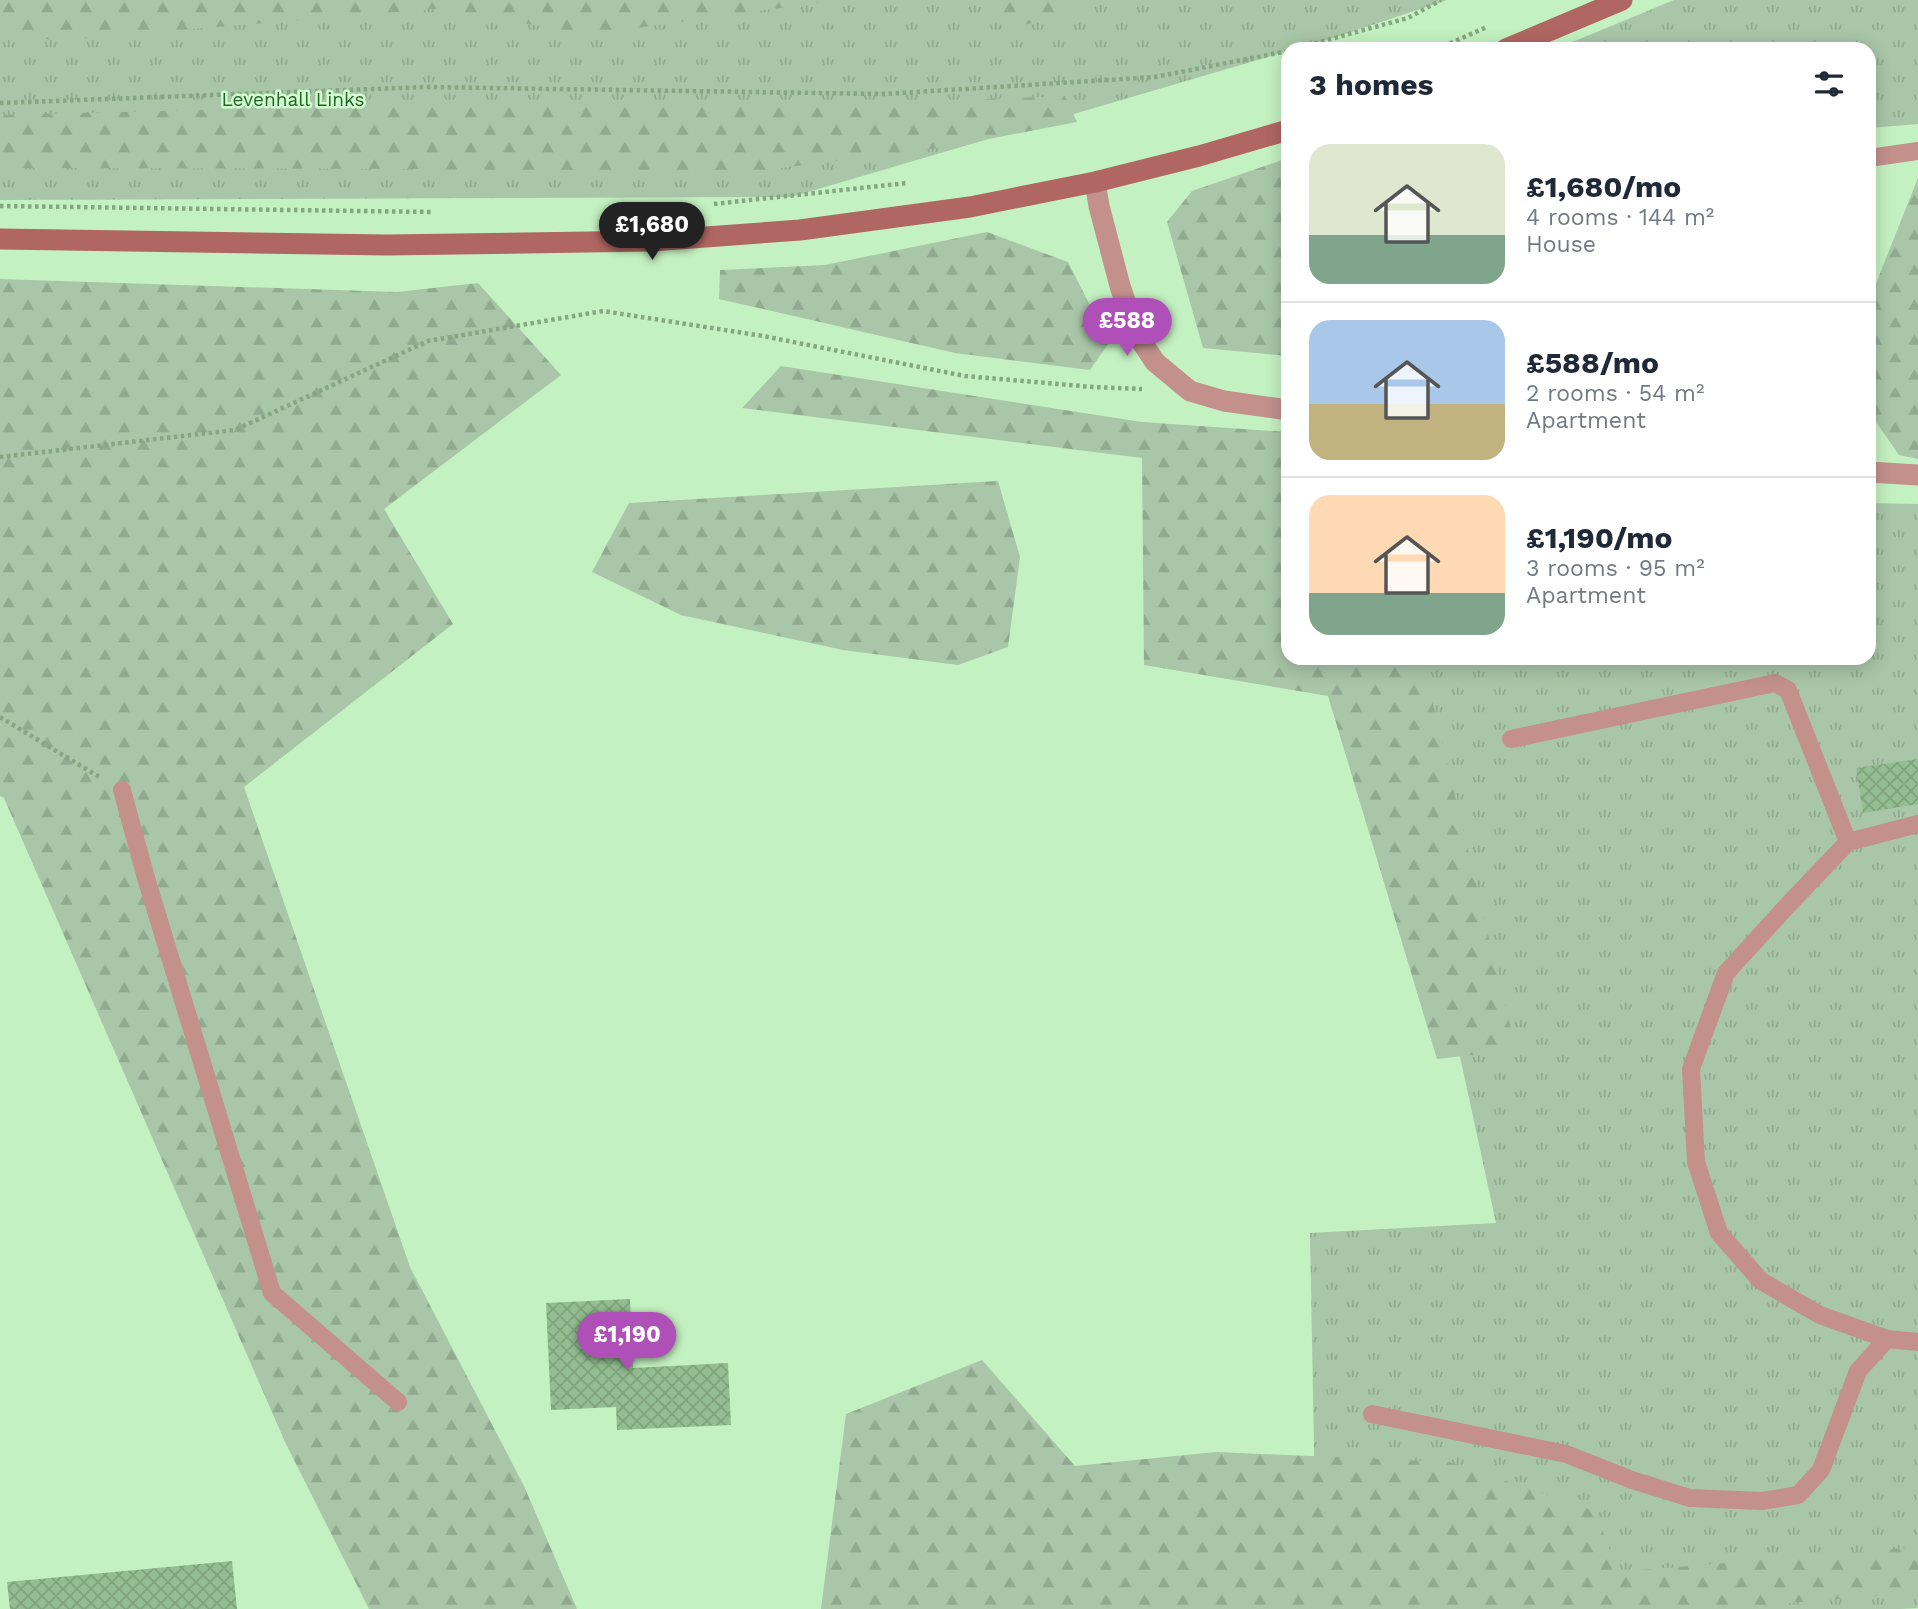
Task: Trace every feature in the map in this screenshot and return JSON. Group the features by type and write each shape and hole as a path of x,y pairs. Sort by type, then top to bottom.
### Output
{"main road":[{"path":"1523,42 1622,0"},
{"path":"0,239 387,245 651,241 800,230 970,207 1095,182 1281,132"}],"street":[{"path":"1095,182 1113,259 1136,333 1155,362 1190,391 1224,401 1281,409"},
{"path":"1876,472 1918,475"}],"lane":[{"path":"1876,157 1918,151"},
{"path":"1511,740 1775,683 1788,690 1848,842"},
{"path":"122,790 146,878 272,1293 398,1402"},
{"path":"1918,824 1848,842 1787,905 1726,973 1691,1069 1696,1161 1719,1233 1762,1281 1820,1315 1887,1339 1918,1342"},
{"path":"1372,1414 1566,1454 1632,1480 1690,1498 1762,1501 1798,1494 1821,1470 1858,1371 1887,1339"}],"path":[{"path":"1319,42 1408,18 1441,0"},
{"path":"0,103 426,87 884,94 1155,77 1281,52"},
{"path":"709,205 910,183"},
{"path":"0,206 436,212"},
{"path":"0,457 235,430 428,341 603,311 764,336 965,376 1093,387 1190,391"},
{"path":"0,717 122,790"}],"green space":[{"name":"Levenhall Links","path":"0,0 1447,0 1319,42 1281,42 1281,53 791,197 0,200"},
{"path":"0,0 837,0 586,35 445,8 64,40 0,37"},
{"path":"972,0 1074,0 1069,14 1024,25"},
{"path":"1674,0 1918,0 1918,124 1876,127 1876,42 1572,42"},
{"path":"1065,96 1077,122 947,147 739,173 0,168 0,115 544,104 780,107"},
{"path":"1281,160 1281,355 1203,348 1167,222 1192,191"},
{"path":"1918,178 1918,459 1899,455 1876,422 1876,283"},
{"path":"987,232 1068,262 1109,343 1090,370 955,353 719,299 720,270 825,265"},
{"path":"0,279 397,292 478,283 561,375 384,509 453,624 244,787 410,1267 524,1486 577,1609 369,1609 285,1442 4,798 0,796"},
{"path":"781,366 1142,422 1281,432 1281,665 1424,665 1516,1050 1437,1059 1328,696 1144,665 1142,458 742,408"},
{"path":"998,481 1020,557 1008,647 958,665 843,650 681,615 592,572 629,503"},
{"path":"1876,503 1918,504 1918,1608 1317,1609 1310,1233 1496,1223 1376,665 1876,665"},
{"path":"982,1360 1075,1466 1216,1452 1449,1462 1595,1511 1618,1572 1918,1547 1918,1592 1719,1609 821,1609 846,1414"}],"building":[{"path":"1918,759 1918,804 1863,813 1856,768"},
{"path":"630,1299 633,1368 728,1363 731,1425 617,1430 616,1407 551,1410 546,1303"},
{"path":"232,1561 237,1609 10,1609 7,1582"}]}
